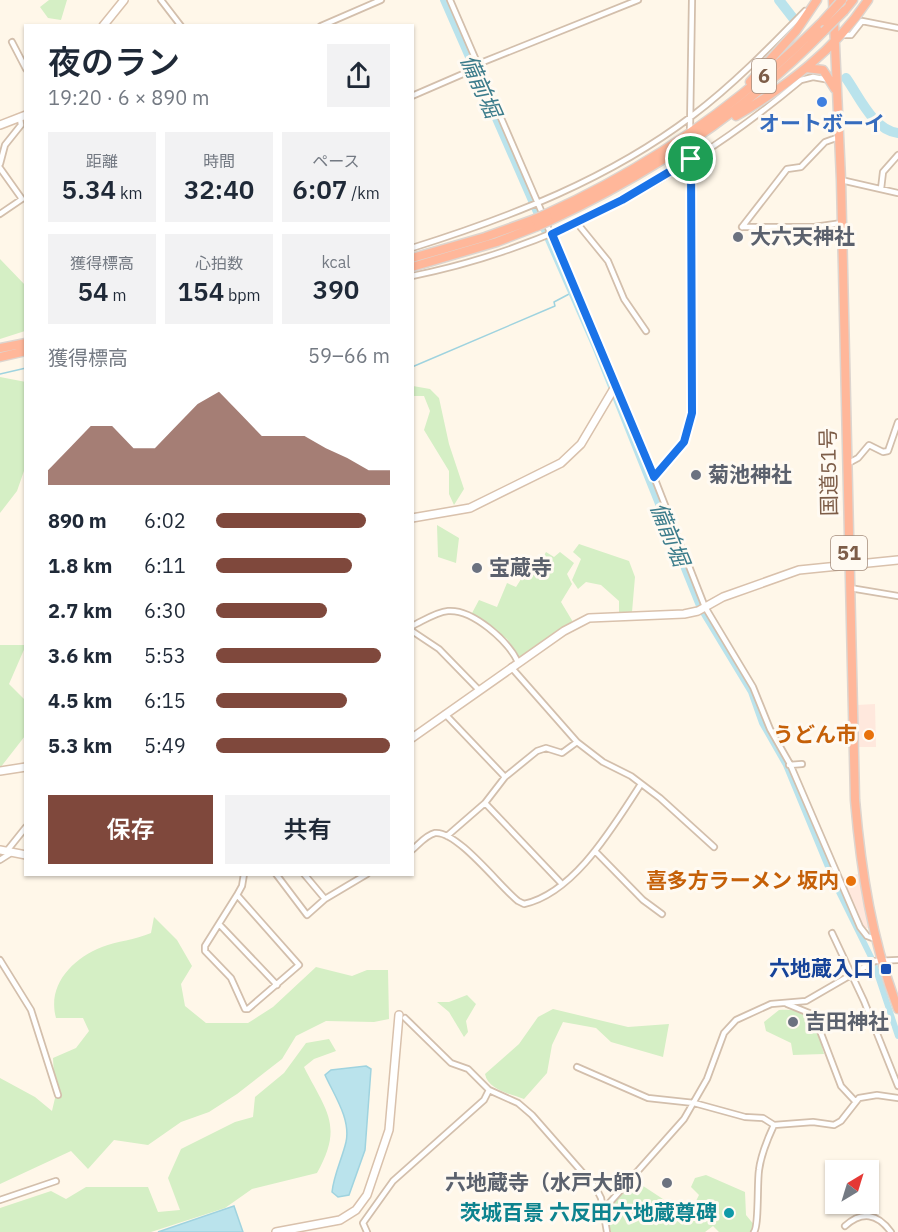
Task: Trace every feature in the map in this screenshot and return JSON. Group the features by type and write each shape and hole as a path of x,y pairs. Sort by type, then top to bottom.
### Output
{"highway":[{"name":"国道51号","path":"833,0 840,136 855,800 859,847 876,939 898,1009"},
{"name":"6","path":"548,218 619,178 700,127 760,80 842,0"},
{"name":"6","path":"414,266 483,246 632,180 719,123 766,86 853,0"},
{"path":"719,123 737,116 806,68 843,35 868,0"},
{"path":"700,127 734,98 777,53 817,1"},
{"path":"806,68 823,70 836,92"},
{"name":"6","path":"414,257 536,223"},
{"path":"0,348 24,343"},
{"path":"0,357 24,351"}],"street":[{"path":"105,24 123,0"},
{"path":"161,0 179,24"},
{"path":"326,24 381,0"},
{"path":"450,0 534,205 654,477 702,609 745,672 789,765 860,927 867,936 876,939"},
{"path":"414,95 638,0"},
{"path":"690,129 692,0"},
{"path":"414,247 481,227 534,205 630,156 690,118 725,90 817,1"},
{"path":"843,35 851,35 862,21 898,28"},
{"path":"12,42 24,65"},
{"path":"414,276 462,265 548,236 577,223 622,200 691,159 754,118 801,80 813,77 830,80"},
{"path":"0,125 23,116"},
{"path":"0,214 22,199 0,166 5,145 21,125 23,116"},
{"path":"840,136 825,142 801,167 787,169 742,227 814,227 842,223"},
{"path":"654,477 684,442 692,413 691,148"},
{"path":"881,189 883,172 898,155"},
{"path":"841,180 898,193"},
{"path":"577,223 608,261 624,299 646,332"},
{"path":"414,518 470,508 561,464 580,444 614,389"},
{"path":"847,464 858,458 869,445 883,452 888,451 898,422"},
{"path":"414,737 514,664 564,631 589,618 684,614 702,609 741,590 799,570 898,560"},
{"path":"850,588 898,596"},
{"path":"414,625 443,612 464,614 506,641 514,664 577,742 603,762 641,783 691,824 714,847"},
{"path":"414,632 439,649 478,689"},
{"path":"445,714 505,777"},
{"path":"447,836 486,803 505,777 537,751 546,748 562,753 577,742"},
{"path":"789,765 802,764"},
{"path":"0,771 24,767"},
{"path":"414,848 432,834 439,833 447,836 524,904 543,898 582,866 595,851 641,783"},
{"path":"486,803 561,884"},
{"path":"0,860 24,830"},
{"path":"595,851 636,893 662,914"},
{"path":"6,852 24,855"},
{"path":"237,896 298,965 248,1009 245,1009 231,978 205,951 205,946 237,896 244,876"},
{"path":"277,876 306,915 325,899 364,876"},
{"path":"306,876 325,899"},
{"path":"219,924 277,985"},
{"path":"832,933 853,975 898,1086"},
{"path":"0,960 31,1010 58,1095"},
{"path":"604,1209 672,1134 694,1103 728,1027 756,1009 807,1001 875,961 898,960"},
{"path":"785,1003 814,1015 841,1086 855,1101"},
{"path":"402,1016 451,1063 468,1069 489,1090 518,1103 532,1114 596,1188 604,1209 603,1220 608,1232"},
{"path":"276,1232 340,1220 356,1210 368,1195 389,1130 402,1016"},
{"path":"577,1067 648,1098 694,1103 745,1117 763,1118 774,1125 813,1122 834,1125 841,1121 855,1101 877,1095 898,1098"},
{"path":"367,1232 363,1223 393,1180 484,1100 489,1090"},
{"path":"754,1232 757,1228 756,1206 760,1160 774,1125"},
{"path":"0,1200 56,1181"},
{"path":"845,1226 858,1216 867,1214 886,1225 891,1232"}],"shaded area":[{"path":"875,704 876,747 858,747 857,705"},
{"path":"858,874 869,928 864,928 841,878"}],"green space":[{"path":"49,0 67,0 61,20 48,18 40,7"},
{"path":"0,259 24,284 24,331 0,339"},
{"path":"0,377 24,382 24,471 17,491 0,513"},
{"path":"414,386 430,389 439,398 449,444 464,489 454,505 449,494 449,471 424,430 430,411 424,396 414,396"},
{"path":"437,525 459,538 456,563 438,557"},
{"path":"579,544 629,561 635,577 632,612 619,612 619,601 601,585 586,582 578,589 572,580 581,559 573,552"},
{"path":"546,552 554,557 560,552 574,563 567,574 572,584 561,602 573,622 520,657 507,639 471,615 479,600 497,607 507,583 516,587 523,576 531,579"},
{"path":"0,645 24,645 9,684 24,699 24,737 0,768"},
{"path":"154,917 177,940 192,966 181,984 185,1006 206,1023 248,1023 273,1007 316,967 352,976 367,970 388,970 389,1019 374,1022 326,1021 296,1036 282,1059 237,1094 209,1112 181,1122 148,1145 114,1140 88,1169 71,1151 0,1184 0,1078 35,1097 52,1111 55,1098 53,1058 76,1048 89,1031 83,1018 56,1018 54,1006 59,984 72,966 91,952 151,933"},
{"path":"467,995 476,1004 466,1021 468,1032 464,1037 449,1012 437,1002 449,1002"},
{"path":"553,1009 628,1027 669,1024 663,1057 611,1042 596,1028 563,1022 552,1045 547,1073 524,1099 495,1088 485,1074 519,1044 538,1017"},
{"path":"779,1010 791,1010 807,1015 819,1034 824,1054 793,1055 791,1043 766,1031 764,1022"},
{"path":"329,1039 336,1051 314,1059 304,1067 325,1107 331,1130 325,1156 317,1173 252,1189 225,1208 151,1232 0,1232 0,1208 51,1191 66,1199 86,1187 148,1187 158,1212 180,1210 168,1178 181,1149 235,1122 253,1117 255,1097 284,1073 306,1043"},
{"path":"706,1175 745,1192 746,1215 755,1226 750,1232 719,1232 713,1226 705,1232 611,1232 607,1219 607,1205 634,1180 666,1201 674,1215 687,1219 699,1195 691,1187 695,1178"}],"water":[{"path":"366,1066 371,1069 365,1150 349,1195 338,1197 332,1192 347,1133 341,1107 325,1075 331,1070"},
{"path":"234,1206 243,1232 158,1232"}],"waterway":[{"name":"備前堀","path":"443,0 595,347 699,606 751,692 762,723 786,765 836,886 872,959"},
{"path":"779,0 793,18"},
{"path":"846,78 874,119 889,131 898,133"},
{"path":"414,366 555,306 554,302 571,293"},
{"path":"0,374 24,368"},
{"name":"備前堀","path":"874,964 898,1036"}],"place":[{"name":"オートボーイ","path":"822,102"},
{"name":"大六天神社","path":"738,237"},
{"name":"菊池神社","path":"696,475"},
{"name":"宝蔵寺","path":"477,568"},
{"name":"うどん市","path":"869,735"},
{"name":"喜多方ラーメン 坂内","path":"851,881"},
{"name":"六地蔵入口","path":"886,969"},
{"name":"吉田神社","path":"793,1022"},
{"name":"六地蔵寺（水戸大師）","path":"667,1183"},
{"name":"茨城百景 六反田六地蔵尊碑","path":"729,1213"}],"route":[{"path":"691,159 692,413 684,442 661,472 654,477 552,234 622,200 691,159"}]}
